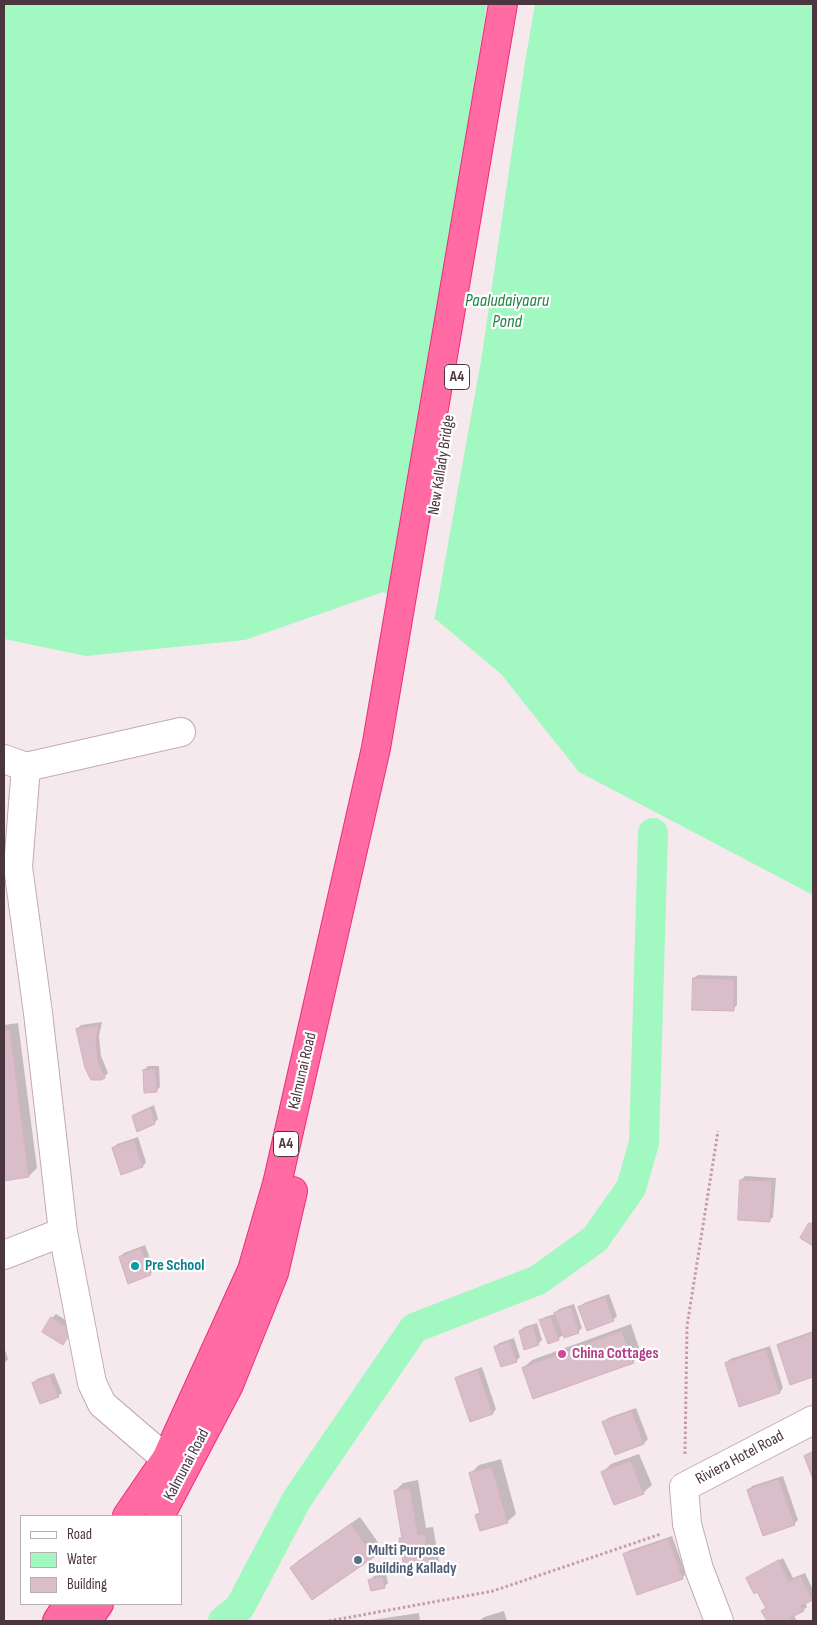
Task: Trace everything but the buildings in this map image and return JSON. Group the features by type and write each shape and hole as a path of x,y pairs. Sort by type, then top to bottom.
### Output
{"highway":[{"name":"New Kallady Bridge","path":"385,749 503,4"},
{"name":"New Kallady Bridge","path":"385,749 519,4"},
{"name":"Kalmunai Road","path":"129,1515 166,1458 252,1270 277,1184 385,749"},
{"name":"Kalmunai Road","path":"161,1515 229,1385 274,1273 385,749"},
{"path":"57,1621 67,1605"},
{"path":"87,1621 99,1605"}],"street":[{"path":"166,1458 102,1404 92,1383 63,1232 38,1013 18,867 15,763 181,732"},
{"path":"4,1255 63,1232"},
{"name":"Riviera Hotel Road","path":"719,1621 699,1569 687,1524 684,1487 813,1420"}],"path":[{"path":"684,1487 687,1326 718,1131"},
{"path":"329,1621 493,1591 687,1524"}],"water":[{"name":"Paaludaiyaaru Pond","path":"4,4 813,4 813,895 579,772 501,674 438,621 383,592 245,640 86,656 4,639"}],"pier":[{"path":"487,4 535,4 481,361 434,622 388,597 431,352"}],"waterway":[{"path":"223,1621 240,1607 297,1499 414,1328 538,1280 595,1239 631,1188 644,1143 653,833"}],"place":[{"name":"Pre School","path":"135,1266"},
{"name":"China Cottages","path":"562,1354"},
{"name":"Multi Purpose Building Kallady","path":"358,1560"}]}
